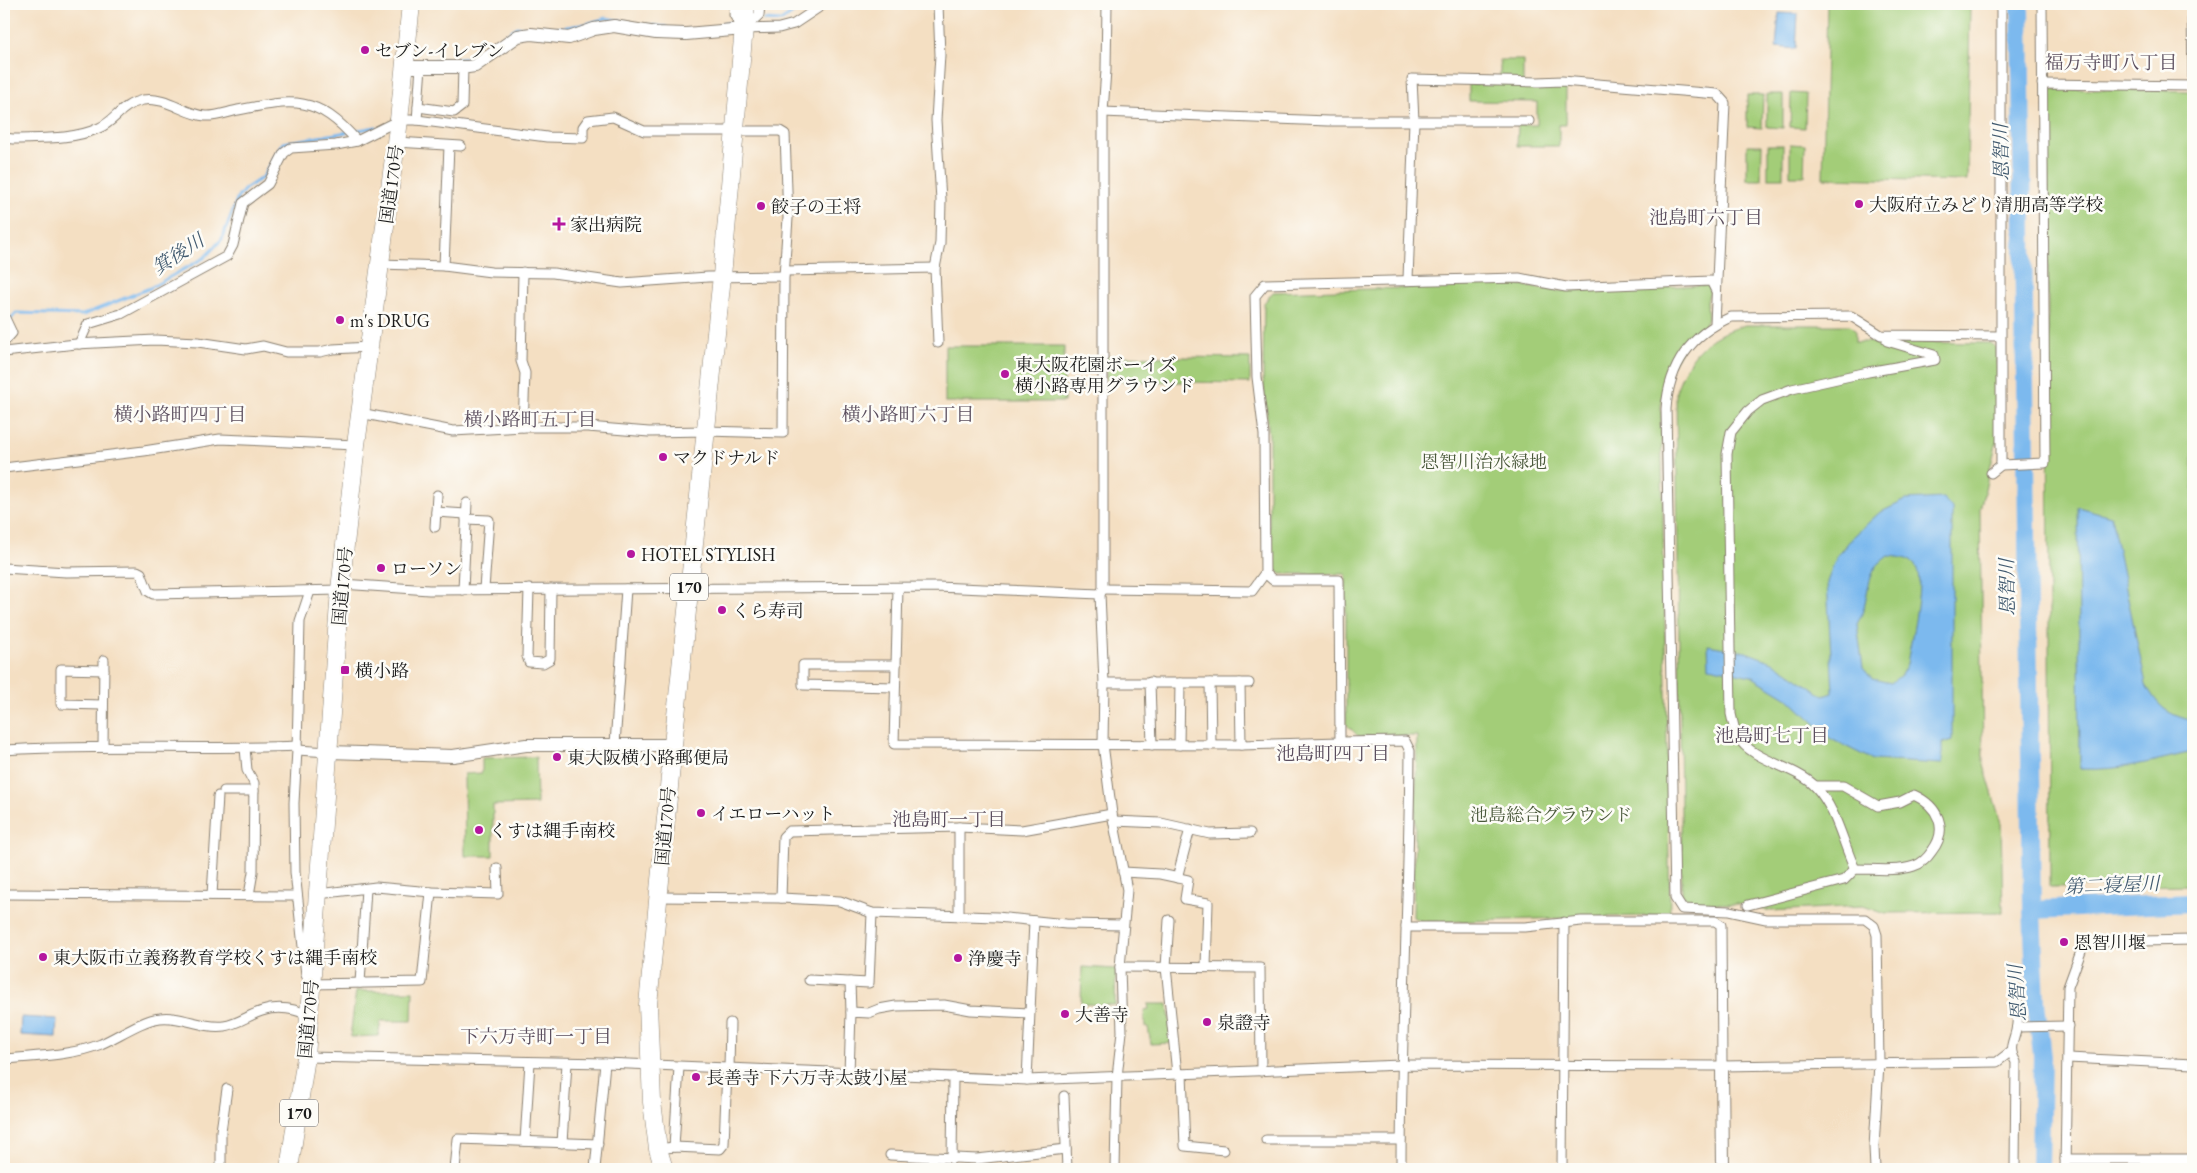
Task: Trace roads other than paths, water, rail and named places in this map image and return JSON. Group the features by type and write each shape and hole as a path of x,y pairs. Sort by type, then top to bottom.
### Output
{"highway":[{"name":"国道170号","path":"289,1169 306,1057 341,587 356,445 380,264 400,120 413,67 411,4"},
{"name":"国道170号","path":"664,1169 666,1148 649,1066 648,1005 722,276 746,4"}],"street":[{"path":"735,4 734,15 744,29"},
{"path":"744,29 759,15 760,4"},
{"path":"417,120 418,107 413,67 475,66 518,36 531,34 569,38 594,29 614,26 656,33 686,34 779,28 794,24 824,4"},
{"path":"938,4 940,55 936,120 941,200 940,243 935,268 938,343"},
{"path":"1106,4 1106,70 1103,112 1101,592 1104,683 1103,744 1113,817 1127,890 1120,968 1122,1032 1117,1077 1115,1169"},
{"path":"2001,4 2001,465"},
{"path":"1990,473 2001,465 2045,463 2042,4"},
{"path":"2042,84 2193,86 2192,4"},
{"path":"418,107 454,112 462,106 463,67"},
{"path":"1408,279 1414,121 1412,78 1538,82 1562,80 1717,94 1725,103 1719,275 1716,291 1715,324"},
{"path":"4,138 72,136 100,128 129,104 146,100 170,103 204,116 275,103 304,102 340,122 357,141"},
{"path":"1103,112 1328,121 1529,121"},
{"path":"79,344 88,324 121,314 227,256 233,246 243,203 268,184 284,153 291,148 336,145 357,141 400,120 417,120 583,138 583,127 588,120 613,117 644,131 780,131 785,134 788,218 784,274 783,433 649,432 588,427 523,427 453,431 360,413"},
{"path":"397,142 461,146"},
{"path":"444,266 449,146"},
{"path":"380,264 444,266 491,272 553,273 622,283 722,276 935,268"},
{"path":"523,272 522,361 526,373 523,427"},
{"path":"4,568 66,572 137,571 141,572 148,591 153,594 262,593 310,591 341,587 420,590 937,587 1101,592 1252,590 1265,573 1264,435 1257,377 1256,296 1266,284 1408,279 1519,278 1566,287 1711,281 1716,291"},
{"path":"4,316 12,332 4,342"},
{"path":"1682,910 1675,898 1674,889 1670,553 1666,409 1668,389 1675,368 1688,348 1715,324 1731,317 1851,316 1881,335 2000,336"},
{"path":"4,352 79,344 155,340 198,342 246,349 263,346 286,352 320,352 333,349 369,347"},
{"path":"1855,869 1847,852 1841,827 1815,786 1795,772 1754,752 1737,736 1731,714 1727,454 1732,432 1748,411 1762,400 1792,389 1868,372 1935,360 1934,355 1887,341"},
{"path":"4,468 144,451 220,439 356,445"},
{"path":"435,527 437,495"},
{"path":"463,590 467,503"},
{"path":"436,512 489,520 484,589"},
{"path":"1265,573 1273,580 1339,580 1340,742"},
{"path":"898,588 894,744 1241,745 1405,741 1410,751 1401,1066 1401,1169"},
{"path":"529,589 527,656 529,662 543,663 550,659 551,589"},
{"path":"615,744 626,589"},
{"path":"310,591 300,621 294,803 296,896 304,965 311,991 360,983 422,982 431,892"},
{"path":"103,746 104,660"},
{"path":"895,687 803,685 802,664 896,665"},
{"path":"103,705 61,704 61,669 104,670"},
{"path":"1150,682 1152,745"},
{"path":"1104,683 1245,683 1241,745"},
{"path":"1179,744 1180,683"},
{"path":"1210,683 1211,745"},
{"path":"4,750 103,746 297,748 330,752 453,756 526,745 673,745"},
{"path":"244,748 247,770 254,783 253,872 249,895"},
{"path":"1748,905 1844,880 1855,869 1915,866 1927,857 1941,836 1941,825 1929,803 1914,795 1900,802 1878,806 1843,786 1815,786"},
{"path":"212,895 221,794 254,791"},
{"path":"781,898 783,837 789,831 958,827 1022,830 1113,817 1155,822 1210,834 1250,832"},
{"path":"958,827 959,916"},
{"path":"1177,878 1190,829"},
{"path":"318,894 376,887 431,892 498,894 497,868"},
{"path":"1123,872 1148,872 1188,880 1185,899 1208,903 1206,967"},
{"path":"360,983 366,889"},
{"path":"4,894 296,896"},
{"path":"658,897 781,898 840,901 872,913 997,916 1066,924 1123,925"},
{"path":"1672,922 1682,910"},
{"path":"1682,910 1729,911 1766,920 1865,919 1874,926 1877,935 1879,1064 1874,1147 1875,1169"},
{"path":"810,980 869,983 872,913"},
{"path":"1169,920 1166,967 1179,1074 1185,1146 1224,1150"},
{"path":"1027,1080 1034,921"},
{"path":"1406,926 1525,928 1564,922 1715,921 1721,925 1723,1169"},
{"path":"1562,1169 1564,922"},
{"path":"2065,1169 2068,987 2083,946 2091,942 2193,940"},
{"path":"1120,968 1260,968 1261,1071"},
{"path":"849,1074 850,982"},
{"path":"306,1057 605,1063 1027,1080 1401,1066 1722,1066 1997,1062 2010,1052 2018,1026 2017,1000"},
{"path":"850,1012 869,1013 896,1006 944,1005 971,1010 1029,1013"},
{"path":"4,1060 72,1052 100,1044 158,1018 173,1017 197,1023 222,1026 244,1020 264,1010 286,1009 302,1011 309,1018"},
{"path":"678,1067 666,1148 720,1149 724,1144 730,1023"},
{"path":"2018,1026 2068,1026"},
{"path":"2010,1052 2016,1062 2015,1169"},
{"path":"2068,1058 2193,1064"},
{"path":"525,1141 530,1062"},
{"path":"562,1143 567,1063"},
{"path":"595,1169 605,1063"},
{"path":"952,1159 954,1077"},
{"path":"220,1169 221,1131 227,1090"},
{"path":"1064,1096 1067,1169"},
{"path":"455,1169 458,1139 598,1144"},
{"path":"1266,1140 1401,1140"},
{"path":"890,1155 952,1159 1066,1149"},
{"path":"976,1169 977,1158"},
{"path":"2065,1160 2193,1159"}],"water":[{"path":"1779,13 1798,14 1796,49 1776,47"},
{"path":"1943,498 1952,508 1952,740 1942,743 1942,764 1873,760 1831,739 1789,699 1751,676 1709,667 1708,645 1746,652 1775,663 1824,696 1833,693 1827,582 1837,556 1853,537 1879,513 1906,500","holes":["1888,556 1911,561 1916,567 1919,586 1907,664 1901,675 1891,683 1872,679 1863,668 1857,624 1861,617 1872,574 1876,567"]},
{"path":"2078,507 2111,516 2146,685 2160,705 2170,713 2193,721 2193,752 2124,767 2080,769"},
{"path":"21,1017 57,1019 56,1037 20,1035"}],"waterway":[{"name":"箕後川","path":"764,20 781,21 806,4"},
{"name":"恩智川","path":"2020,4 2032,910 2036,1002 2042,1056 2040,1169"},
{"name":"箕後川","path":"430,61 474,58 517,27 553,29 587,24 606,18 626,22"},
{"name":"箕後川","path":"719,25 729,23"},
{"name":"箕後川","path":"647,25 666,27"},
{"name":"箕後川","path":"4,327 16,313 83,315 150,288 204,258 222,239 238,197 245,189 263,177 283,143 376,127"},
{"name":"第二寝屋川","path":"2032,910 2193,903"}],"place":[{"name":"セブン-イレブン","path":"365,50"},
{"name":"大阪府立みどり清朋高等学校","path":"1859,204"},
{"name":"餃子の王将","path":"761,206"},
{"name":"家出病院","path":"559,224"},
{"name":"m's DRUG","path":"340,320"},
{"name":"東大阪花園ボーイズ 横小路専用グラウンド","path":"1005,374"},
{"name":"マクドナルド","path":"663,457"},
{"name":"HOTEL STYLISH","path":"631,554"},
{"name":"ローソン","path":"381,568"},
{"name":"くら寿司","path":"722,610"},
{"name":"横小路","path":"345,670"},
{"name":"東大阪横小路郵便局","path":"557,757"},
{"name":"イエローハット","path":"701,813"},
{"name":"くすは縄手南校","path":"479,830"},
{"name":"恩智川堰","path":"2064,942"},
{"name":"東大阪市立義務教育学校くすは縄手南校","path":"43,957"},
{"name":"浄慶寺","path":"958,958"},
{"name":"大善寺","path":"1065,1014"},
{"name":"泉證寺","path":"1207,1022"},
{"name":"長善寺 下六万寺太鼓小屋","path":"696,1077"}],"district":[{"name":"福万寺町八丁目","path":"2111,62"},
{"name":"池島町六丁目","path":"1706,217"},
{"name":"横小路町四丁目","path":"180,414"},
{"name":"横小路町六丁目","path":"908,414"},
{"name":"横小路町五丁目","path":"530,419"},
{"name":"池島町七丁目","path":"1772,735"},
{"name":"池島町四丁目","path":"1333,753"},
{"name":"池島町一丁目","path":"949,819"},
{"name":"下六万寺町一丁目","path":"536,1036"}],"park label":[{"name":"恩智川治水緑地","path":"1484,461"},
{"name":"池島総合グラウンド","path":"1551,814"}]}
